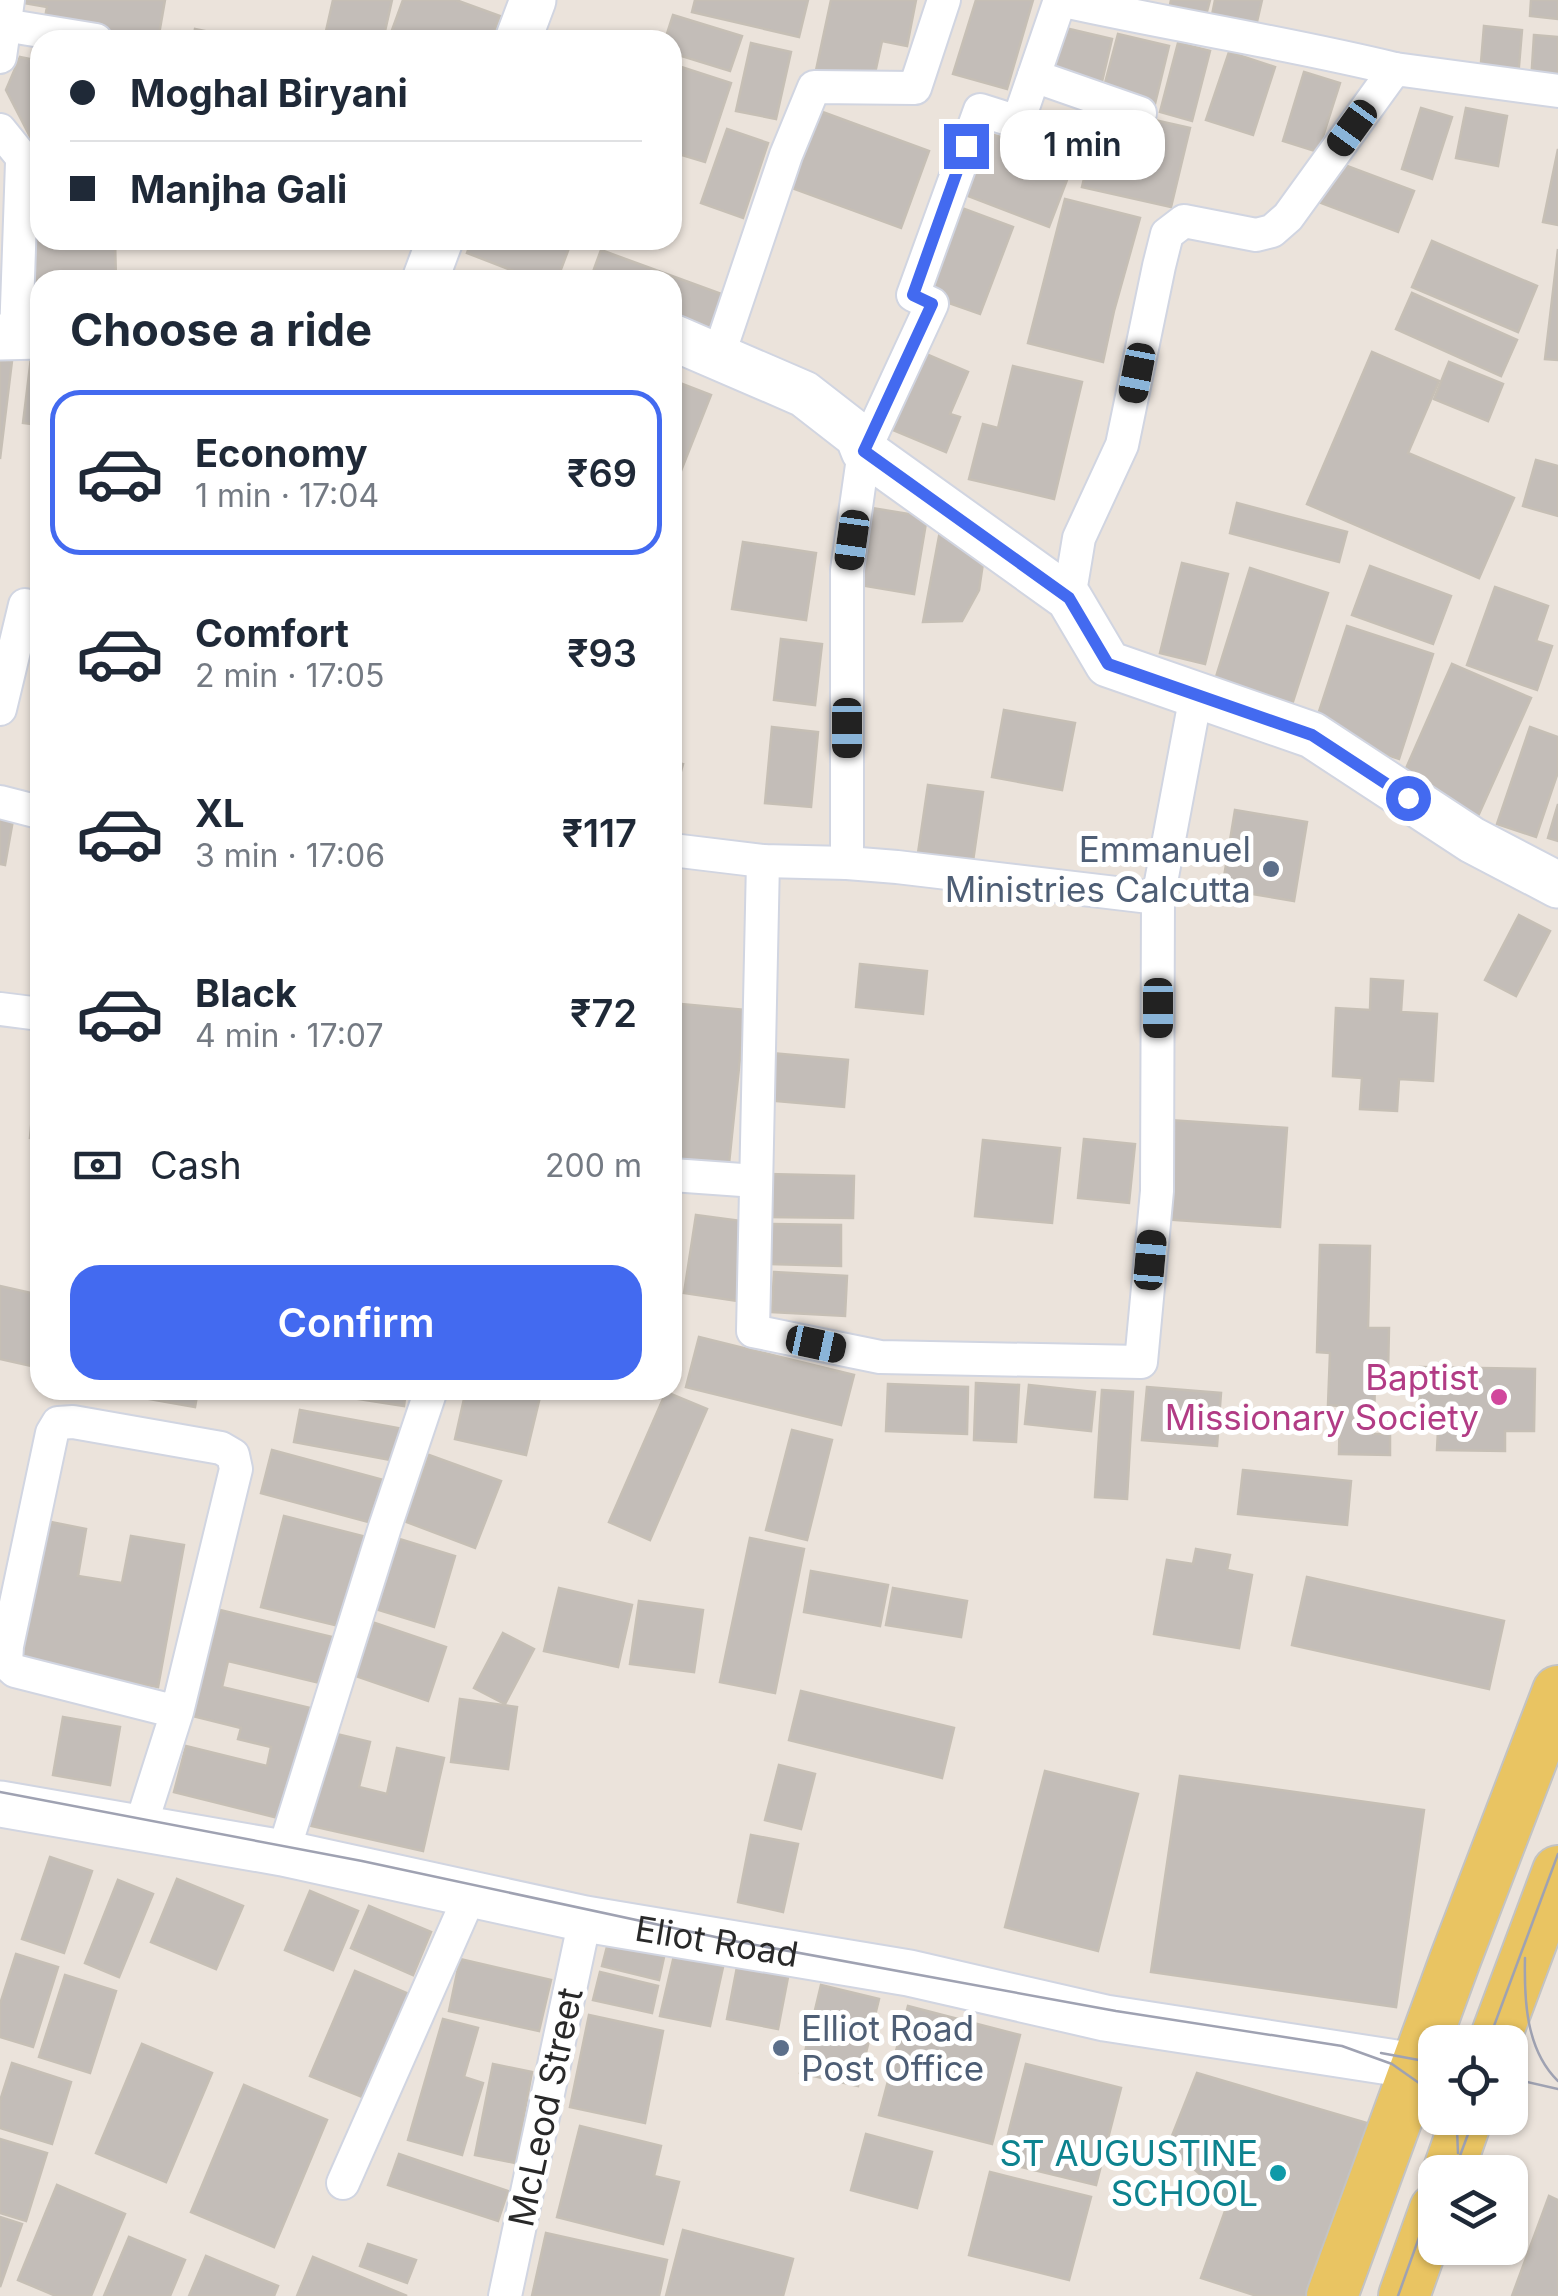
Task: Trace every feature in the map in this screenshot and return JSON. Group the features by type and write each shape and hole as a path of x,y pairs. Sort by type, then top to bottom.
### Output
{"main road":[{"path":"1438,2025 1455,1960 1558,1691"},
{"path":"1500,2025 1558,1870"},
{"path":"1332,2296 1418,2087"},
{"path":"1404,2296 1418,2256"}],"street":[{"path":"522,30 533,0"},
{"path":"718,357 786,155 814,87 915,88 944,0"},
{"path":"847,863 847,570 864,451 932,304 913,295 980,110 1018,122 1060,0 1314,49 1395,69 1558,91"},
{"path":"4,27 30,31"},
{"path":"1069,598 1079,538 1122,444 1167,234 1184,221 1256,235 1272,231 1288,217 1395,69"},
{"path":"1034,76 1140,113"},
{"path":"0,130 22,162 19,336"},
{"path":"682,341 804,394 858,436 864,451 1069,598 1108,664 1312,735 1472,840 1558,885"},
{"path":"0,709 22,604"},
{"path":"763,861 752,1330 880,1356 1140,1362 1157,1191 1158,898 1196,695"},
{"path":"0,802 30,810"},
{"path":"682,851 763,861 847,863 1158,898"},
{"path":"0,1008 30,1012"},
{"path":"682,1176 756,1181"},
{"path":"282,1853 428,1400"},
{"path":"140,1828 177,1712 236,1469 233,1455 221,1448 73,1422 58,1423 52,1432 6,1663 15,1670 177,1712"},
{"name":"Eliot Road","path":"0,1804 282,1853 584,1918 909,1973 1106,2018 1418,2067"},
{"path":"343,2182 471,1893"},
{"name":"McLeod Street","path":"505,2296 584,1918"}],"building":[{"path":"165,0 160,30 43,29 47,7 18,2"},
{"path":"333,0 392,0 385,30 326,30"},
{"path":"403,0 456,0 500,16 495,30 392,30"},
{"path":"695,0 808,0 799,37 692,12"},
{"path":"831,0 916,0 907,46 882,41 872,87 815,75"},
{"path":"976,0 1033,0 1007,89 953,74"},
{"path":"1171,0 1210,0 1205,19 1169,10"},
{"path":"1215,0 1262,0 1256,26 1212,15"},
{"path":"1531,0 1558,0 1558,19 1530,16"},
{"path":"673,15 742,36 730,71 682,56 682,30 668,30"},
{"path":"1484,26 1522,30 1518,78 1480,75"},
{"path":"1061,27 1112,39 1100,90 1047,71"},
{"path":"1118,34 1169,46 1153,112 1101,98"},
{"path":"1534,35 1558,37 1558,85 1531,83"},
{"path":"751,43 791,52 776,119 736,111"},
{"path":"1178,43 1210,51 1192,121 1160,112"},
{"path":"1229,52 1275,67 1253,135 1206,120"},
{"path":"20,57 30,59 30,137 6,90"},
{"path":"682,67 731,83 705,162 682,155"},
{"path":"1304,72 1340,83 1318,152 1283,141"},
{"path":"809,107 929,151 901,228 781,184"},
{"path":"1101,108 1190,128 1171,207 1082,187"},
{"path":"1421,108 1452,117 1432,179 1402,169"},
{"path":"1466,108 1507,116 1498,166 1456,158"},
{"path":"727,129 768,143 743,218 701,203"},
{"path":"987,133 1075,159 1049,227 963,194"},
{"path":"1558,149 1558,225 1543,222"},
{"path":"1331,160 1414,191 1398,232 1316,201"},
{"path":"1065,199 1140,218 1103,362 1028,343"},
{"path":"959,207 1013,227 980,314 926,295"},
{"path":"29,240 30,250 115,250 116,270 30,270"},
{"path":"1432,241 1537,286 1518,332 1412,287"},
{"path":"1558,249 1558,360 1545,359"},
{"path":"568,250 561,270 511,270 467,253"},
{"path":"601,250 656,270 594,270"},
{"path":"682,280 727,296 711,338 682,328"},
{"path":"1412,293 1517,340 1501,376 1396,329"},
{"path":"919,351 968,372 950,414 960,417 946,452 886,427"},
{"path":"1372,352 1439,381 1408,453 1514,498 1479,578 1307,504"},
{"path":"0,360 12,361 0,459"},
{"path":"1449,362 1503,384 1488,421 1434,399"},
{"path":"30,366 30,424 23,423"},
{"path":"1013,366 1082,382 1054,499 969,479 983,424 998,428"},
{"path":"682,384 711,395 682,468"},
{"path":"1536,460 1558,466 1558,516 1523,506"},
{"path":"1237,503 1347,532 1339,562 1230,533"},
{"path":"866,507 927,517 914,594 854,584"},
{"path":"940,531 983,563 979,590 962,621 923,622"},
{"path":"743,542 816,553 806,620 732,609"},
{"path":"1182,563 1228,574 1205,664 1160,653"},
{"path":"1370,566 1451,596 1433,644 1352,615"},
{"path":"1250,568 1328,593 1288,717 1211,693"},
{"path":"1495,587 1548,606 1536,641 1552,646 1537,690 1467,665"},
{"path":"1347,626 1433,654 1399,759 1313,730"},
{"path":"781,639 822,644 815,705 774,700"},
{"path":"1452,664 1531,698 1478,816 1400,782"},
{"path":"1004,710 1075,723 1062,790 992,777"},
{"path":"772,727 818,732 811,807 765,803"},
{"path":"1530,727 1558,737 1558,772 1536,837 1497,824"},
{"path":"928,785 983,792 972,868 917,860"},
{"path":"1558,804 1558,841 1548,838"},
{"path":"1235,810 1307,822 1294,901 1222,889"},
{"path":"0,817 13,820 5,865 0,864"},
{"path":"1519,915 1550,931 1516,996 1485,980"},
{"path":"860,964 927,971 923,1014 856,1007"},
{"path":"1371,979 1403,981 1401,1012 1437,1014 1433,1081 1399,1079 1397,1111 1360,1109 1362,1078 1333,1076 1336,1008 1370,1010"},
{"path":"682,1004 745,1010 729,1164 682,1159"},
{"path":"771,1053 848,1060 844,1107 766,1100"},
{"path":"1169,1120 1287,1128 1280,1227 1162,1219"},
{"path":"1084,1139 1135,1144 1129,1203 1078,1198"},
{"path":"983,1140 1060,1148 1052,1223 975,1216"},
{"path":"767,1174 854,1176 853,1218 766,1217"},
{"path":"696,1215 749,1222 738,1301 684,1293"},
{"path":"771,1224 841,1225 841,1266 770,1264"},
{"path":"1320,1245 1370,1246 1368,1328 1389,1328 1388,1372 1375,1372 1374,1434 1390,1434 1390,1455 1339,1454 1340,1406 1328,1405 1330,1353 1317,1352"},
{"path":"774,1272 847,1276 845,1316 772,1312"},
{"path":"0,1286 30,1293 30,1366 0,1359"},
{"path":"699,1337 854,1375 841,1425 686,1387"},
{"path":"1420,1367 1535,1369 1534,1431 1505,1431 1505,1451 1437,1450 1438,1430 1419,1429"},
{"path":"976,1383 1019,1385 1016,1442 974,1440"},
{"path":"888,1384 968,1387 967,1434 886,1431"},
{"path":"1029,1385 1095,1392 1091,1431 1025,1424"},
{"path":"1147,1387 1221,1393 1217,1446 1142,1440"},
{"path":"1102,1390 1133,1392 1127,1499 1095,1497"},
{"path":"682,1399 707,1409 650,1540 609,1522 662,1400"},
{"path":"155,1400 196,1400 195,1407"},
{"path":"365,1400 405,1400 404,1406"},
{"path":"464,1400 539,1400 526,1455 455,1439"},
{"path":"300,1410 403,1429 396,1461 294,1442"},
{"path":"792,1430 832,1440 807,1540 766,1530"},
{"path":"272,1450 383,1480 372,1523 261,1493"},
{"path":"429,1455 501,1481 475,1548 404,1521"},
{"path":"1243,1470 1351,1481 1347,1525 1238,1514"},
{"path":"284,1516 366,1537 343,1627 261,1607"},
{"path":"46,1521 86,1529 78,1576 122,1583 131,1536 184,1545 158,1687 21,1662"},
{"path":"393,1537 455,1556 434,1627 372,1608"},
{"path":"750,1538 804,1549 775,1693 720,1682"},
{"path":"1196,1549 1230,1555 1227,1570 1252,1575 1239,1648 1154,1634 1167,1560 1193,1564"},
{"path":"811,1571 888,1585 880,1626 804,1612"},
{"path":"1307,1577 1504,1621 1489,1689 1292,1645"},
{"path":"559,1588 632,1605 618,1667 544,1651"},
{"path":"893,1588 967,1601 961,1637 886,1625"},
{"path":"639,1601 703,1610 694,1672 630,1664"},
{"path":"220,1610 336,1638 324,1684 228,1661 222,1687 314,1709 286,1820 174,1792 186,1746 267,1766 271,1747 238,1739 241,1728 193,1716"},
{"path":"366,1620 446,1647 428,1701 347,1673"},
{"path":"503,1633 534,1649 505,1704 474,1688"},
{"path":"801,1691 954,1728 942,1778 789,1740"},
{"path":"460,1699 517,1707 508,1769 451,1762"},
{"path":"63,1717 120,1727 110,1785 53,1775"},
{"path":"324,1731 370,1742 359,1787 387,1794 397,1748 444,1758 423,1851 303,1824"},
{"path":"779,1765 815,1774 801,1829 765,1820"},
{"path":"1045,1771 1138,1794 1098,1951 1005,1927"},
{"path":"1180,1776 1424,1810 1396,2007 1151,1972"},
{"path":"751,1835 798,1844 783,1912 738,1902"},
{"path":"50,1857 92,1871 64,1953 22,1939"},
{"path":"177,1879 243,1906 216,1969 151,1942"},
{"path":"118,1880 153,1894 119,1977 85,1963"},
{"path":"310,1891 358,1911 333,1970 285,1950"},
{"path":"369,1906 431,1932 413,1975 351,1948"},
{"path":"610,1935 666,1948 659,1980 602,1966"},
{"path":"676,1947 725,1958 710,2026 660,2016"},
{"path":"16,1954 58,1967 33,2047 0,2037 0,2004"},
{"path":"460,1959 551,1980 539,2031 449,2011"},
{"path":"738,1962 789,1972 778,2029 727,2019"},
{"path":"355,1971 411,1995 367,2099 310,2076"},
{"path":"600,1972 658,1986 652,2013 593,2000"},
{"path":"65,1975 116,1991 90,2073 39,2057"},
{"path":"821,1985 879,1999 858,2086 800,2073"},
{"path":"908,2006 1020,2035 992,2144 879,2115"},
{"path":"589,2015 663,2031 645,2123 570,2107"},
{"path":"443,2019 478,2028 464,2077 483,2083 462,2155 408,2140"},
{"path":"142,2044 212,2073 166,2182 96,2153"},
{"path":"12,2063 71,2082 52,2144 0,2128 0,2101"},
{"path":"493,2064 532,2072 515,2163 475,2155"},
{"path":"1026,2064 1121,2088 1096,2185 1001,2162"},
{"name":"ST AUGUSTINE SCHOOL","path":"1197,2073 1374,2125 1312,2296 1257,2296 1201,2278 1229,2200 1168,2146"},
{"path":"244,2085 327,2120 274,2247 191,2212"},
{"path":"580,2126 661,2146 654,2176 679,2182 663,2244 557,2217"},
{"path":"866,2134 932,2152 917,2208 851,2190"},
{"path":"0,2139 47,2153 26,2221 0,2213"},
{"path":"399,2154 508,2191 498,2221 388,2185"},
{"path":"990,2172 1091,2197 1069,2280 969,2255"},
{"path":"57,2185 125,2214 91,2296 56,2296 18,2280"},
{"path":"1549,2196 1558,2200 1558,2296 1512,2296 1523,2265 1528,2265 1528,2253"},
{"path":"0,2217 22,2224 0,2287"},
{"path":"683,2230 793,2259 783,2296 666,2296"},
{"path":"546,2233 667,2260 659,2296 532,2296"},
{"path":"129,2237 185,2260 170,2296 104,2296"},
{"path":"368,2244 416,2260 407,2283 360,2266"},
{"path":"206,2256 278,2286 274,2296 189,2296"},
{"path":"313,2257 407,2296 297,2296"}],"tram line":[{"path":"0,1792 362,1861 734,1941 1116,2011 1342,2046 1392,2064 1418,2082"},
{"path":"1494,2025 1558,1854"},
{"path":"1525,1958 1525,1991 1533,2040 1547,2069 1558,2081"},
{"path":"1381,2053 1418,2060"},
{"path":"1528,2082 1558,2089"},
{"path":"1457,2135 1458,2153"},
{"path":"1460,2155 1468,2135"},
{"path":"1398,2296 1418,2240"}],"place":[{"name":"Emmanuel Ministries Calcutta","path":"1271,869"},
{"name":"Baptist Missionary Society","path":"1499,1397"},
{"name":"Elliot Road Post Office","path":"781,2048"},
{"name":"ST AUGUSTINE SCHOOL","path":"1278,2173"}],"route":[{"path":"966,146 913,295 932,304 864,451 1069,598 1108,664 1312,735 1408,798"}]}
